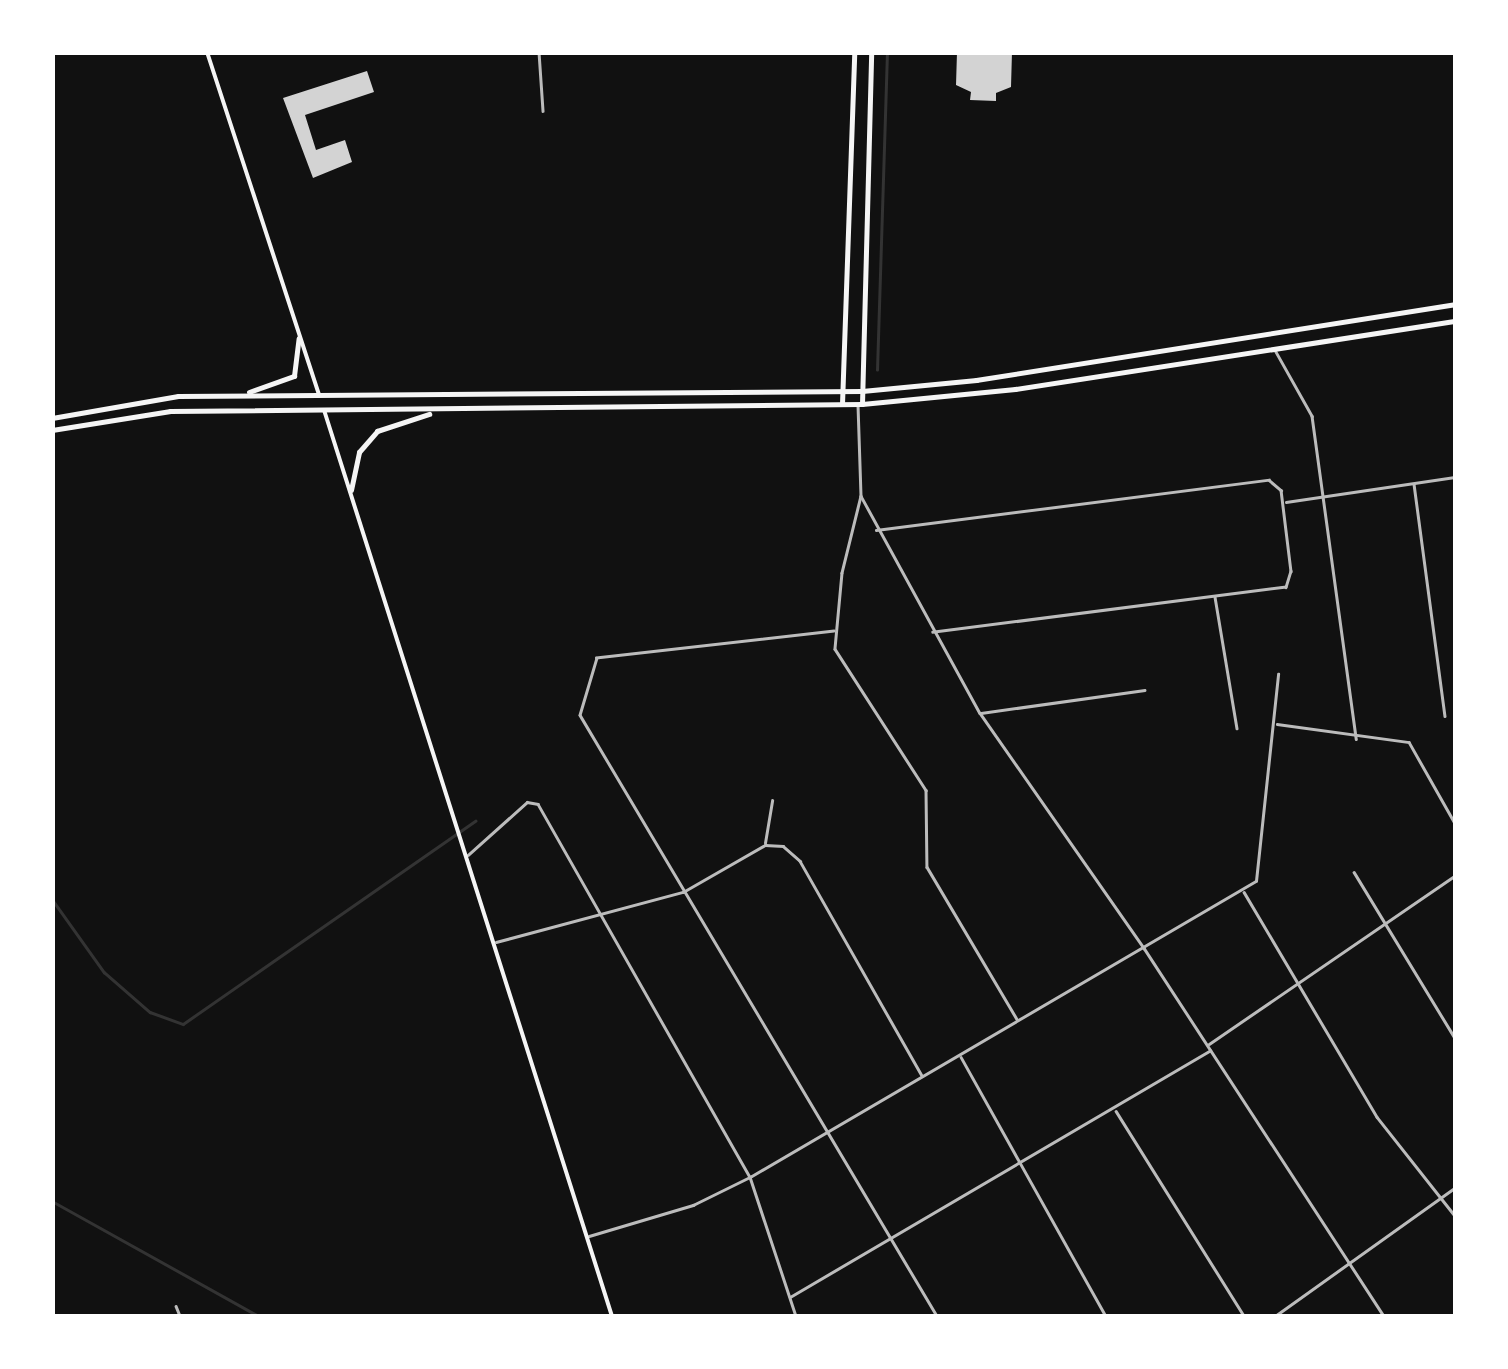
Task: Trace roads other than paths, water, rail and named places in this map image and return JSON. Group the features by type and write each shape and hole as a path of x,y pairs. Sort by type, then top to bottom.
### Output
{"main road":[{"path":"207,52 319,395"},
{"path":"842,405 854,52"},
{"path":"860,404 872,52"},
{"path":"52,418 178,396 862,391 976,380 1456,304"},
{"path":"52,430 170,411 438,412 860,404 1015,389 1456,320"},
{"path":"227,395 282,385 294,376 299,338"},
{"path":"324,410 612,1316"},
{"path":"351,490 359,452 377,431 438,412"}],"street":[{"path":"539,52 543,111"},
{"path":"1274,349 1312,416 1356,739"},
{"path":"860,404 861,496 834,631 846,668 926,790 927,867 1018,1020"},
{"path":"1286,502 1456,477"},
{"path":"875,530 1269,480 1286,502 1289,583 930,632"},
{"path":"1414,484 1445,716"},
{"path":"861,496 930,632 980,713 1144,948 1384,1316"},
{"path":"1215,596 1237,728"},
{"path":"834,631 598,658 590,665 580,714 937,1316"},
{"path":"587,1237 693,1204 750,1177 1244,891 1258,875 1278,674"},
{"path":"980,713 1144,690"},
{"path":"1276,724 1356,739 1409,742 1456,825"},
{"path":"468,855 532,800 750,1177 796,1316"},
{"path":"765,845 772,801"},
{"path":"496,942 684,892 765,845 783,846 800,862 923,1077"},
{"path":"1354,872 1456,1040"},
{"path":"1207,1046 1456,876"},
{"path":"1244,891 1377,1118 1456,1217"},
{"path":"789,1298 1210,1051"},
{"path":"961,1055 1106,1316"},
{"path":"1115,1110 1244,1316"},
{"path":"1275,1316 1456,1187"},
{"path":"176,1306 180,1316"}],"waterway":[{"path":"877,370 887,52"},
{"path":"52,899 104,972 150,1012 183,1024 475,821"},
{"path":"52,1201 259,1316"}]}
